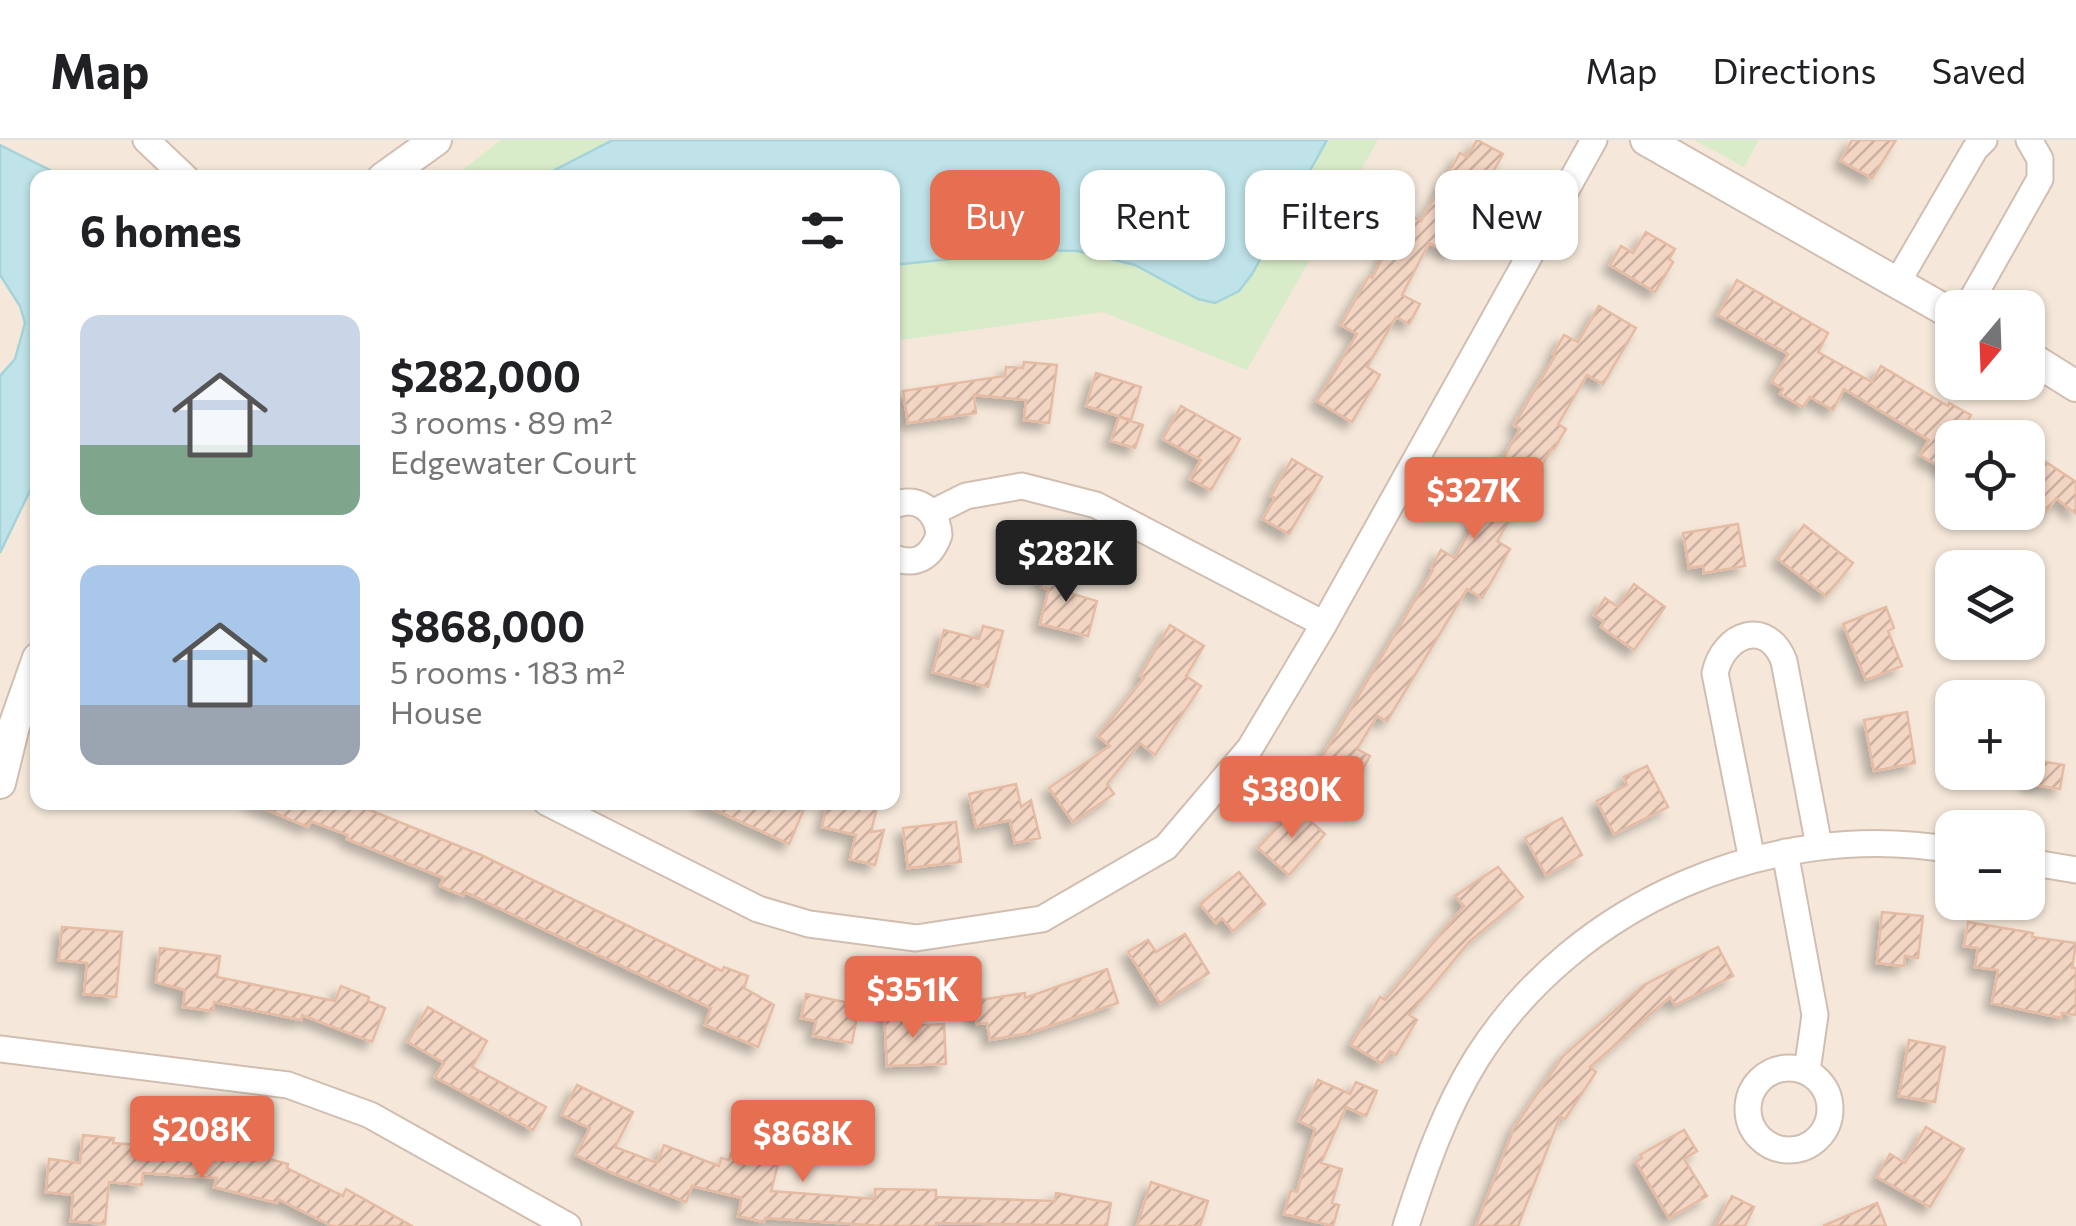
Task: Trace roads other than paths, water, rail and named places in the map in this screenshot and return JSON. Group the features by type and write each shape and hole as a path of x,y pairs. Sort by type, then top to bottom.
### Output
{"street":[{"path":"146,140 178,170"},
{"path":"394,170 436,140"},
{"path":"562,810 758,909 809,924 916,938 1042,919 1166,847 1250,748 1324,624 1594,140"},
{"path":"1646,140 1935,304"},
{"path":"1897,283 1984,140"},
{"path":"1978,290 2040,179 2040,159 2029,140"},
{"path":"2045,367 2076,386"},
{"path":"932,513 966,496 1022,486 1096,505 1324,624"},
{"path":"900,504 912,502 932,513 939,536 928,556 900,560"},
{"path":"1752,860 1715,673 1726,647 1736,638 1749,635 1772,642 1784,661 1819,846"},
{"path":"0,783 30,681"},
{"path":"1406,1226 1429,1156 1454,1098 1479,1056 1528,995 1613,922 1685,883 1785,852 1874,844 1935,849"},
{"path":"1785,852 1815,1015 1807,1071"},
{"path":"2045,865 2076,870"},
{"path":"0,1049 288,1085 370,1115 568,1226"}],"water":[{"path":"613,140 1327,140 1310,170 1245,170 1245,260 1260,260 1239,291 1215,303 1198,299 1135,265 1115,260 1225,260 1225,170 1080,170 1080,251 1060,251 1060,170 930,170 930,260 940,260 900,264 900,170 555,170"},
{"path":"0,145 50,170 30,170 30,491 0,553 0,376 15,359 25,323 20,306 0,275"}]}
